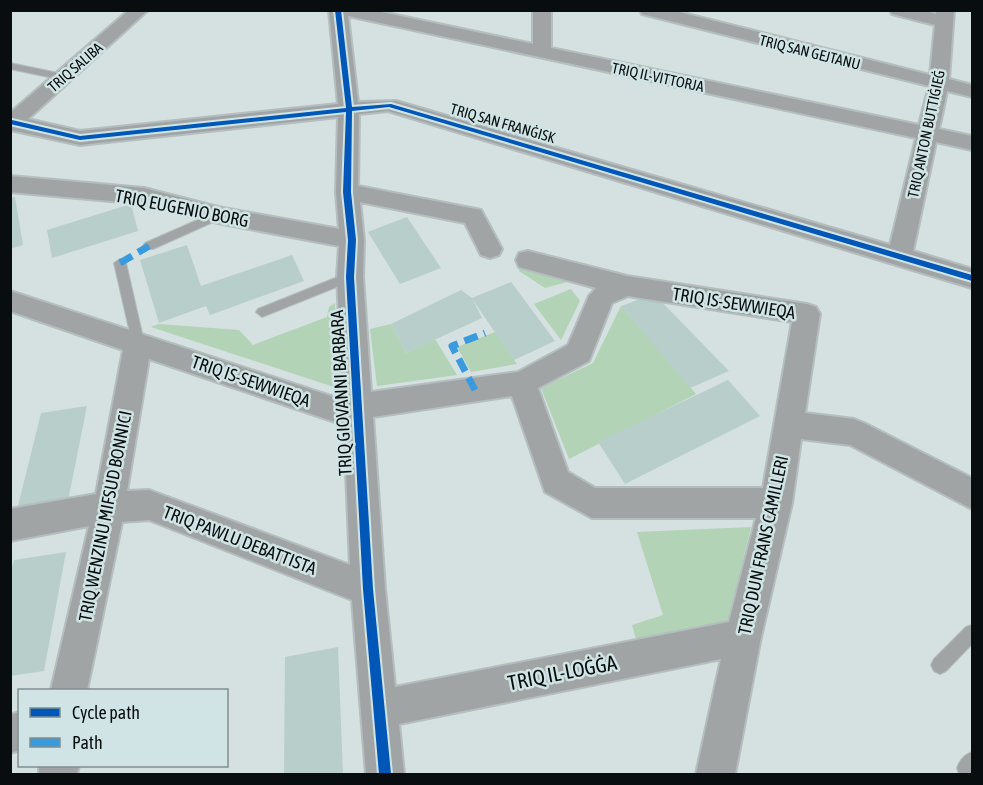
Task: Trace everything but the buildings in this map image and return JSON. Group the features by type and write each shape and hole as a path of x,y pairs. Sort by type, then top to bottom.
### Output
{"street":[{"name":"TRIQ SALIBA","path":"11,123 140,10"},
{"name":"TRIQ GIOVANNI BARBARA","path":"338,10 349,110 346,192 352,240 350,277 368,589 385,774"},
{"name":"TRIQ IL-VITTORJA","path":"344,10 972,143"},
{"path":"542,10 542,52"},
{"name":"TRIQ SAN GEJTANU","path":"648,10 972,92"},
{"path":"898,10 945,16"},
{"name":"TRIQ ANTON BUTTIĠIEĠ","path":"900,255 939,84 945,16"},
{"name":"TRIQ SAN FRANĠISK","path":"11,123 80,138 389,105 972,278"},
{"name":"TRIQ EUGENIO BORG","path":"10,184 144,196 218,215 352,240"},
{"path":"346,192 473,216 489,249"},
{"name":"TRIQ IS-SEWWIEQA","path":"528,260 627,286 807,314"},
{"name":"TRIQ IS-SEWWIEQA","path":"10,301 348,414 359,406 522,383 579,353 602,296 627,286"},
{"name":"TRIQ DUN FRANS CAMILLERI","path":"716,774 743,637 776,503 807,314"},
{"name":"TRIQ WENZINU MIFSUD BONNICI","path":"69,689 109,507 138,342"},
{"path":"522,383 556,482 592,503 776,503"},
{"path":"788,424 854,432 972,494"},
{"name":"TRIQ PAWLU DEBATTISTA","path":"10,525 109,507 149,505 368,589"},
{"name":"TRIQ IL-LOĠĠA","path":"380,709 743,637"}],"lane":[{"path":"10,66 63,77"},
{"path":"149,246 218,215"},
{"path":"120,263 138,342"},
{"path":"262,312 350,277"},
{"path":"940,665 970,640"},
{"path":"971,774 966,768 972,761"}],"green space":[{"path":"520,267 566,279 567,282 545,288 519,271"},
{"path":"571,289 580,301 561,340 534,304"},
{"path":"335,303 337,388 151,327 159,324 239,330 253,345 327,317 329,307"},
{"path":"621,306 696,394 569,459 541,388 593,363"},
{"path":"391,324 406,353 435,339 457,375 377,386 370,329"},
{"path":"495,332 517,364 471,372 457,347"},
{"path":"751,527 727,625 636,639 632,625 663,615 637,532"}],"marked path":[{"path":"120,263 149,246"},
{"path":"475,390 452,346 485,333"}],"cycle path":[{"path":"338,10 349,109 347,192 352,240 350,277 368,589 385,774"},
{"path":"12,122 80,138 389,105 972,278"}]}
